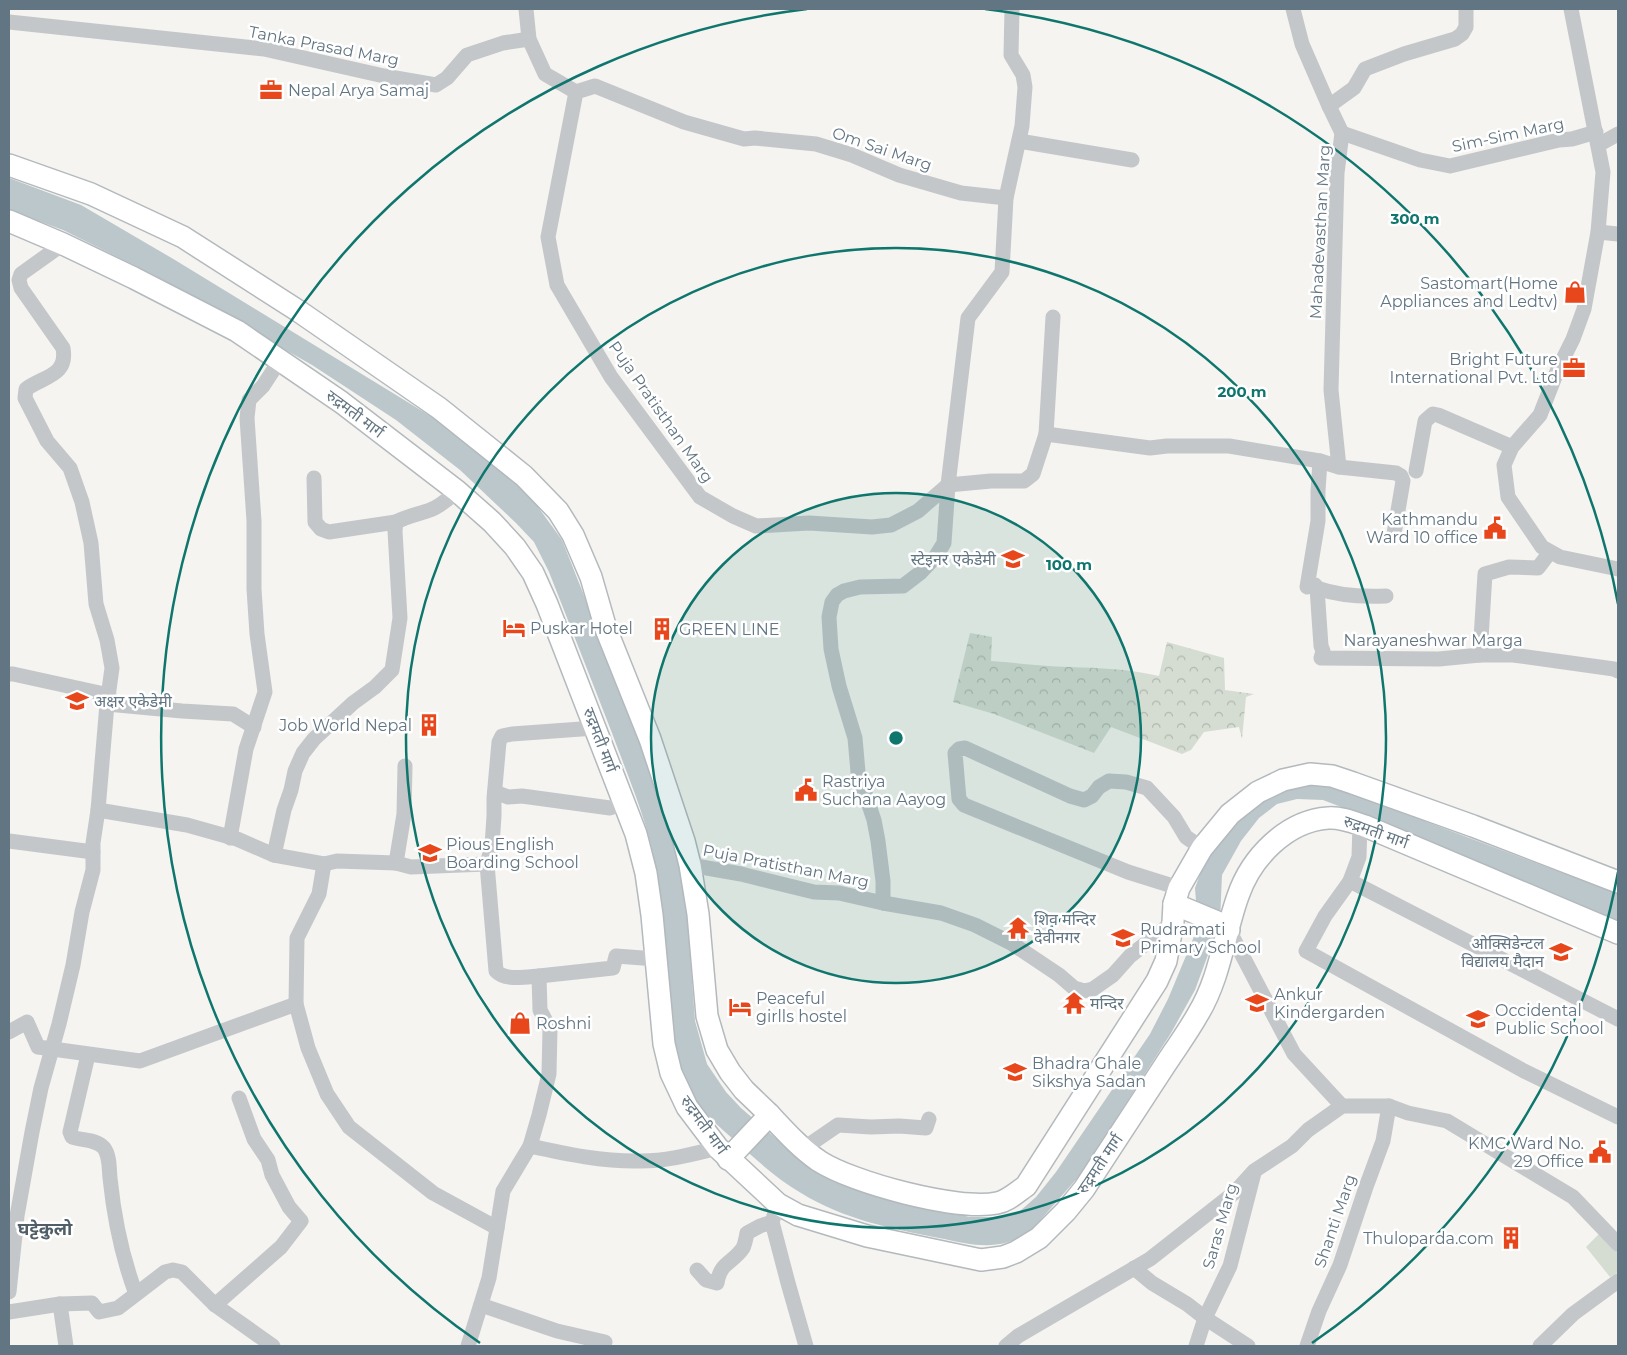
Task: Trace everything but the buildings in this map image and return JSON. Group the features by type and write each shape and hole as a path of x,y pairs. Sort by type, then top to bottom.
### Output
{"street":[{"path":"526,9 529,39 545,74 576,92"},
{"name":"Puja Pratisthan Marg","path":"690,865 741,874 814,892 839,893 883,903 883,881 878,841 874,820 858,772 855,738 833,659 829,616 832,602 837,595 844,591 860,587 903,586 920,573 936,556 944,542 948,485 968,318 1002,272 1006,198 1022,126 1025,87 1023,75 1011,55 1012,9"},
{"name":"Mahadevasthan Marg","path":"1293,9 1302,44 1342,133 1337,174 1332,390 1339,467"},
{"path":"1329,106 1354,88 1365,69 1404,54 1455,39 1462,34 1466,27 1466,9"},
{"path":"1571,9 1603,172 1598,232 1584,308 1573,339 1558,369 1540,415 1512,447 1504,465 1508,496 1542,547 1560,556 1618,569"},
{"name":"Tanka Prasad Marg","path":"9,22 264,49 384,76 436,85 447,78 467,54 503,43 529,39"},
{"name":"Om Sai Marg","path":"576,92 595,86 684,122 744,139 754,138 816,144 852,155 898,175 961,193 1006,198"},
{"name":"Puja Pratisthan Marg","path":"576,92 548,237 556,285 611,377 700,498 756,526 820,523 872,527 892,526 918,511 948,485"},
{"name":"Sim-Sim Marg","path":"1342,133 1420,160 1450,166 1559,140 1597,139 1618,134"},
{"path":"1019,140 1132,160"},
{"path":"9,165 91,194 183,237 300,312 439,408 524,476 558,511 573,535 591,577 606,629 662,772 684,841 698,914 704,995 710,1031 717,1050 730,1072 766,1118 820,1162 841,1173 882,1187 944,1201 983,1205 1006,1200 1026,1186 1157,981 1166,961 1178,905 1202,848 1230,814 1258,792 1283,780 1310,774 1332,776 1473,826 1618,882"},
{"name":"रुद्रमती मार्ग","path":"9,221 134,278 237,331 341,402 457,491 492,522 515,547 533,573 562,640 636,834 646,873 652,915 664,1044 671,1073 688,1107 775,1213 798,1215 867,1236 981,1260 1003,1257 1025,1247 1038,1238 1052,1226 1084,1189 1199,1013 1214,981 1226,927 1238,895 1260,856 1277,839 1296,828 1326,818 1338,818 1360,824 1618,933"},
{"path":"1598,232 1618,234"},
{"path":"9,1292 17,1216 32,1132 41,1088 73,965 82,912 93,870 93,852 112,668 107,640 96,604 91,543 82,502 70,468 48,441 25,398 26,388 58,372 62,365 64,354 63,348 21,288 19,280 22,274 63,244"},
{"path":"948,485 991,481 1024,481 1033,474 1046,434 1053,317"},
{"path":"230,838 246,750 265,692 257,634 254,589 254,521 247,418 249,400 263,386 280,360"},
{"path":"1416,471 1424,422 1433,414 1512,447"},
{"path":"1046,434 1150,448 1167,446 1229,446 1320,461 1339,467 1388,472 1401,476 1403,481 1394,534"},
{"path":"1320,461 1318,521 1307,586 1315,585 1317,588 1330,593 1338,592 1353,596 1386,596"},
{"path":"314,478 315,522 321,529 329,532 396,522 404,517 432,510 457,491"},
{"path":"274,855 284,810 292,790 295,771 303,753 314,739 352,703 375,687 392,670 400,618 396,522"},
{"path":"1480,655 1485,574 1509,567 1538,568 1550,552"},
{"name":"Narayaneshwar Marga","path":"1317,588 1321,646 1323,651 1321,658 1439,659 1480,655 1513,655 1618,672"},
{"path":"9,674 108,699 182,711 233,714 254,727"},
{"path":"596,728 502,736 499,742 492,846 487,864 496,971 500,975 505,976 539,976 613,968 616,956 656,959"},
{"path":"1202,848 1186,837 1174,817 1147,788 1126,782 1109,781 1099,786 1092,796 1084,800 1070,796 966,748 955,753 959,799 964,805 1128,872 1178,905 1226,927 1294,1054 1342,1106"},
{"path":"396,864 404,814 405,766"},
{"path":"495,792 508,797 522,796 610,808 625,803"},
{"path":"98,810 187,825 230,838 274,855 324,864 338,860 396,864 411,867 487,864"},
{"path":"1360,824 1359,857 1350,881 1325,916 1306,951 1524,1071 1618,1116"},
{"path":"9,841 93,852"},
{"path":"324,864 319,894 297,938 296,1004 308,1048 327,1094 349,1127 433,1193 497,1228"},
{"path":"1350,881 1618,1019"},
{"path":"883,903 940,913 975,926 1011,943 1059,975 1074,988 1084,991 1093,989 1113,975 1178,905"},
{"path":"468,1346 489,1278 503,1191 530,1146 548,1074 550,1029 540,1010 539,976"},
{"path":"9,1032 26,1022 38,1047 140,1061 296,1004"},
{"path":"88,1055 70,1132 72,1137 81,1140 93,1140 100,1144 107,1154 113,1209 128,1274 136,1294"},
{"path":"215,1305 281,1247 301,1221 289,1207 272,1175 268,1160 254,1139 239,1098"},
{"path":"1006,1346 1018,1336 1150,1259 1234,1193 1254,1171 1292,1146 1308,1130 1342,1106 1389,1106 1408,1113 1447,1120 1573,1197 1618,1244"},
{"name":"Shanti Marg","path":"1308,1346 1319,1311 1340,1264 1383,1141 1389,1106"},
{"path":"530,1146 586,1158 641,1161 692,1155 726,1154 766,1118"},
{"path":"803,1149 838,1125 926,1128 929,1119"},
{"name":"Saras Marg","path":"1196,1346 1205,1318 1230,1266 1254,1171"},
{"path":"697,1270 706,1280 717,1284 722,1267 735,1258 744,1247 747,1233 760,1226 775,1213"},
{"path":"775,1213 788,1283 806,1346"},
{"path":"1134,1268 1248,1346"},
{"path":"9,1312 60,1304 92,1303 99,1312 107,1312 118,1308 165,1272 173,1270 182,1272 215,1305 272,1346"},
{"path":"1540,1346 1573,1314 1618,1282"},
{"path":"60,1304 66,1346"},
{"path":"481,1305 557,1331 605,1342"}],"green space":[{"path":"970,633 992,637 991,661 1114,669 1159,676 1167,642 1224,658 1225,690 1254,694 1246,697 1242,739 1239,727 1204,732 1191,750 1182,754 1111,727 1094,753 994,714 953,702"},
{"path":"1602,1231 1618,1250 1618,1272 1610,1277 1586,1247"}],"shaded area":[{"path":"9,178 81,205 175,260 458,433 530,496 562,540 671,815 686,899 695,1021 707,1064 726,1092 741,1108 793,1153 933,1207 969,1217 1005,1217 1020,1211 1036,1197 1056,1172 1150,1034 1168,999 1198,927 1195,888 1212,850 1255,799 1307,781 1356,791 1427,822 1618,894 1618,927 1380,822 1323,800 1297,799 1277,804 1259,818 1241,841 1222,875 1220,922 1195,990 1171,1033 1080,1175 1029,1233 1006,1243 974,1245 886,1227 834,1210 793,1188 761,1164 710,1117 697,1102 687,1084 682,1072 674,1035 659,889 646,826 630,779 565,612 549,572 534,542 460,470 396,420 312,365 154,275 63,230 9,210"}],"place":[{"name":"Nepal Arya Samaj","path":"271,90"},
{"name":"Sastomart(Home Appliances and Ledtv)","path":"1575,292"},
{"name":"Bright Future International Pvt. Ltd","path":"1574,368"},
{"name":"Kathmandu Ward 10 office","path":"1495,528"},
{"name":"स्टेइनर एकेडेमी","path":"1013,559"},
{"name":"Puskar Hotel","path":"514,628"},
{"name":"GREEN LINE","path":"662,629"},
{"name":"अक्षर एकेडेमी","path":"77,701"},
{"name":"Job World Nepal","path":"429,725"},
{"name":"Rastriya Suchana Aayog","path":"806,790"},
{"name":"Pious English Boarding School","path":"430,853"},
{"name":"शिव मन्दिर देवीनगर","path":"1018,928"},
{"name":"Rudramati Primary School","path":"1123,938"},
{"name":"ओक्सिडेन्टल विद्यालय मैदान","path":"1561,952"},
{"name":"मन्दिर","path":"1074,1003"},
{"name":"Ankur Kindergarden","path":"1257,1003"},
{"name":"Peaceful girlls hostel","path":"740,1007"},
{"name":"Occidental Public School","path":"1478,1019"},
{"name":"Roshni","path":"520,1023"},
{"name":"Bhadra Ghale Sikshya Sadan","path":"1015,1072"},
{"name":"KMC Ward No. 29 Office","path":"1600,1152"},
{"name":"Thuloparda.com","path":"1511,1238"}],"district":[{"name":"घट्टेकुलो","path":"45,1229"}]}
